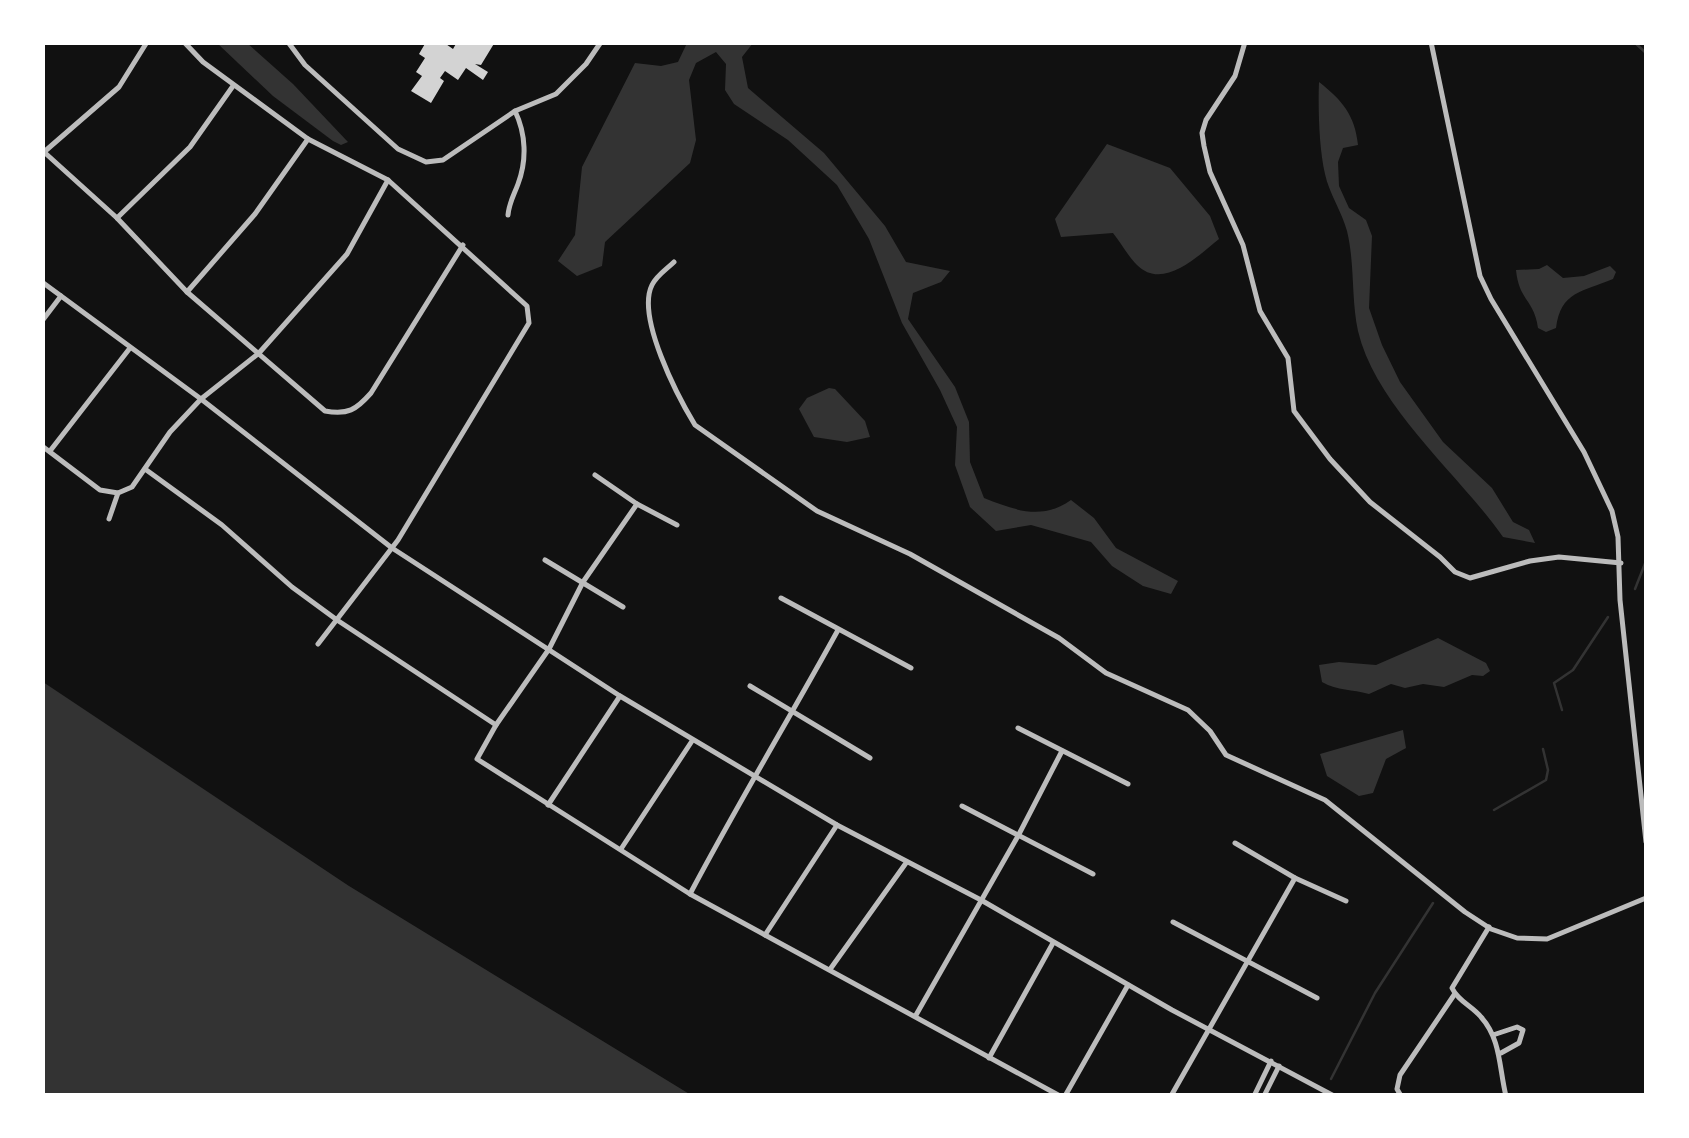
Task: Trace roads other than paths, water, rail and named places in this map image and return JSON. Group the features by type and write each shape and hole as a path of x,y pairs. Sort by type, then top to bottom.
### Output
{"street":[{"path":"147,42 119,87 43,152 117,218 188,292 325,412 341,414 356,410 371,394 463,245"},
{"path":"184,42 234,85 308,139 388,180 527,306 529,323 392,548 318,644"},
{"path":"288,42 305,65 398,148 426,162 443,160 515,112 556,94 586,64 601,42"},
{"path":"1244,42 1236,76 1206,120 1202,133 1210,172 1243,245 1260,311 1288,358 1294,411 1330,459 1370,502 1440,556 1454,572 1470,578 1559,557 1621,563"},
{"path":"1430,42 1480,276 1490,300 1600,484 1612,511 1621,563 1620,600 1646,842"},
{"path":"117,218 190,147 234,85"},
{"path":"508,215 525,158 522,126 515,112"},
{"path":"188,292 255,214 308,139"},
{"path":"42,446 100,490 118,493 132,487 170,432 201,399 259,353 347,254 388,180"},
{"path":"674,262 651,287 649,300 662,361 696,425 817,510 910,554 1059,638 1106,673 1188,710 1210,731 1226,755 1326,800 1489,928 1516,938 1547,939 1646,898"},
{"path":"42,282 201,399 392,548 692,742 1334,1096"},
{"path":"42,321 61,296"},
{"path":"50,451 130,348"},
{"path":"144,468 337,620 496,725"},
{"path":"595,475 677,525"},
{"path":"109,519 118,493"},
{"path":"638,504 583,582 549,649 477,759 690,894 1062,1096 1129,984"},
{"path":"545,560 623,607"},
{"path":"781,598 911,668"},
{"path":"690,894 753,775 838,630"},
{"path":"750,686 870,758"},
{"path":"548,805 620,696"},
{"path":"1018,728 1128,784"},
{"path":"621,849 692,742"},
{"path":"916,1015 1062,751"},
{"path":"962,806 1092,874"},
{"path":"765,935 837,825"},
{"path":"1234,843 1295,878 1346,900"},
{"path":"831,968 906,862"},
{"path":"1171,1096 1295,878"},
{"path":"1172,922 1318,998"},
{"path":"1489,928 1452,988 1454,995 1484,1020 1493,1035 1506,1096"},
{"path":"989,1058 1053,943"},
{"path":"1401,1096 1397,1088 1400,1075 1454,995"},
{"path":"1493,1035 1517,1028 1524,1034 1519,1043 1500,1054"},
{"path":"1254,1096 1271,1061"},
{"path":"1264,1096 1278,1066"}],"waterway":[{"path":"1634,42 1646,53"},
{"path":"1635,589 1646,561"},
{"path":"1562,710 1554,683 1573,670 1608,617"},
{"path":"1494,810 1546,780 1543,749"},
{"path":"1331,1079 1375,993 1433,903"}]}
